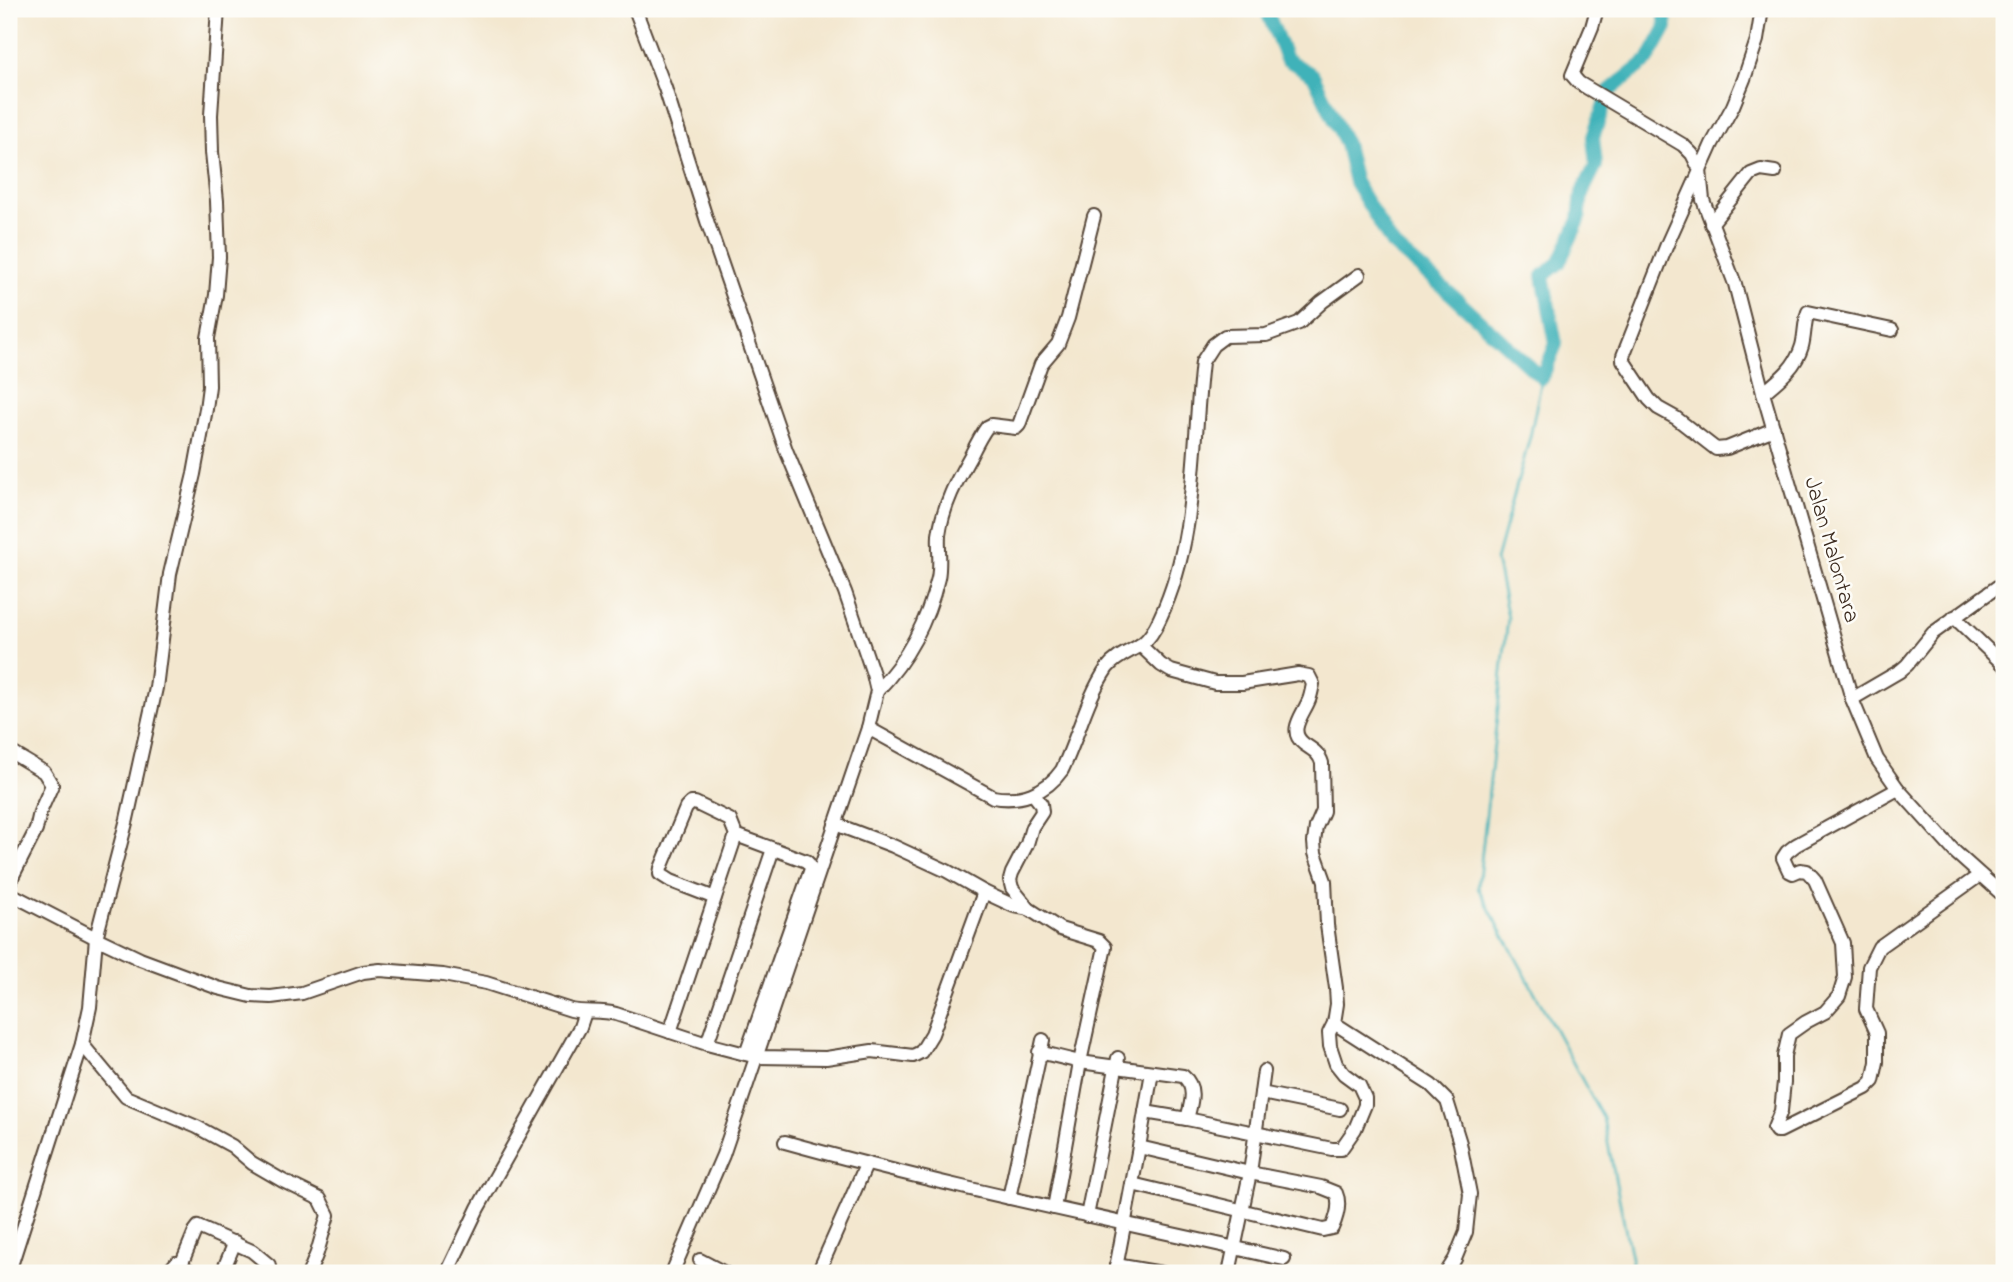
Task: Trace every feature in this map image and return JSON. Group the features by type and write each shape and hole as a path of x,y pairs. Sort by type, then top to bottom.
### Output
{"street":[{"path":"9,1272 82,1044 90,1007 96,938 127,819 156,688 170,574 194,474 206,409 209,386 208,338 216,295 219,257 211,115 218,9"},
{"path":"635,9 665,88 707,221 786,450 845,592 877,691 869,728 751,1056"},
{"path":"1598,9 1572,75 1578,83 1682,145 1692,153 1700,170"},
{"path":"1762,9 1757,40 1744,79 1700,170 1649,288 1623,353 1623,360 1658,408 1676,418 1716,449 1727,448 1774,429"},
{"name":"Jalan Malontara","path":"1700,170 1703,200 1735,284 1763,393 1852,699 1877,759 1898,789 1955,852 2004,895"},
{"path":"1711,224 1754,171 1775,172"},
{"path":"877,691 897,670 927,613 938,578 939,536 958,477 987,426 1016,428 1019,425 1041,364 1058,344 1068,318 1094,216"},
{"path":"869,728 993,797 1034,795 1054,780 1062,770 1107,668 1149,637 1176,580 1191,502 1202,362 1213,345 1225,336 1266,335 1299,323 1359,275"},
{"path":"1763,393 1786,374 1798,355 1808,312 1892,330"},
{"path":"1852,699 1907,665 1924,643 1954,617 2004,582"},
{"path":"1954,617 2004,665"},
{"path":"1140,645 1171,671 1215,683 1242,683 1298,674 1309,676 1313,684 1310,698 1296,726 1296,735 1315,750 1322,763 1323,811 1316,827 1314,842 1325,881 1327,925 1337,1004 1334,1023 1329,1033 1330,1046 1336,1064 1359,1085 1365,1098 1365,1105 1354,1129 1341,1149 1145,1112"},
{"path":"9,751 44,772 52,785 40,812 37,830 9,883"},
{"path":"1898,789 1796,845 1783,858 1789,871 1807,871 1815,880 1843,943 1845,977 1839,996 1825,1012 1789,1034 1784,1056 1781,1111 1774,1128 1776,1131 1866,1088 1874,1081 1877,1032 1866,1009 1869,967 1880,947 1980,875"},
{"path":"1034,795 1041,804 1042,812 1032,827 1027,844 1016,864 1010,880 1012,888 1029,909 1060,929 1100,941 1105,947 1080,1062 1054,1208"},
{"path":"670,1032 715,898 736,835 730,820 691,803 686,808 660,874 666,879 715,898"},
{"path":"835,824 893,846 1014,906 1029,909"},
{"path":"672,1273 723,1155 751,1056 811,869 806,861 736,835"},
{"path":"707,1044 772,849"},
{"path":"9,893 96,938 173,972 251,996 271,997 311,991 363,972 380,970 443,975 475,981 571,1010 605,1012 751,1056 826,1058 872,1051 913,1056 920,1052 932,1034 984,892"},
{"path":"447,1273 478,1208 580,1027 585,1012"},
{"path":"1334,1023 1431,1085 1447,1101 1460,1143 1470,1194 1466,1232 1446,1273"},
{"path":"82,1044 126,1097 197,1126 232,1146 252,1163 320,1199 328,1214 309,1273"},
{"path":"1009,1198 1041,1046 1080,1062 1117,1063 1183,1076 1190,1082 1192,1090 1187,1119"},
{"path":"1087,1216 1117,1063"},
{"path":"1229,1273 1250,1173 1264,1071"},
{"path":"1152,1072 1115,1269 1162,1273"},
{"path":"1261,1093 1340,1109"},
{"path":"785,1142 866,1165 1284,1259"},
{"path":"1132,1185 1323,1230 1332,1228 1338,1209 1339,1200 1336,1193 1329,1189 1139,1147"},
{"path":"818,1273 866,1165"},
{"path":"181,1265 198,1227 251,1251 270,1265 268,1273"},
{"path":"222,1273 234,1242"},
{"path":"700,1260 725,1273"},
{"path":"167,1273 174,1263 193,1273"}],"waterway":[{"path":"1266,9 1286,59 1313,75 1346,144 1355,182 1392,244 1542,378 1556,344 1543,276 1559,263 1579,220 1582,193 1596,165 1593,137 1609,91 1648,60 1666,27 1664,9"},
{"path":"1542,378 1530,437 1496,560 1508,618 1478,888 1603,1118 1634,1273"}]}
